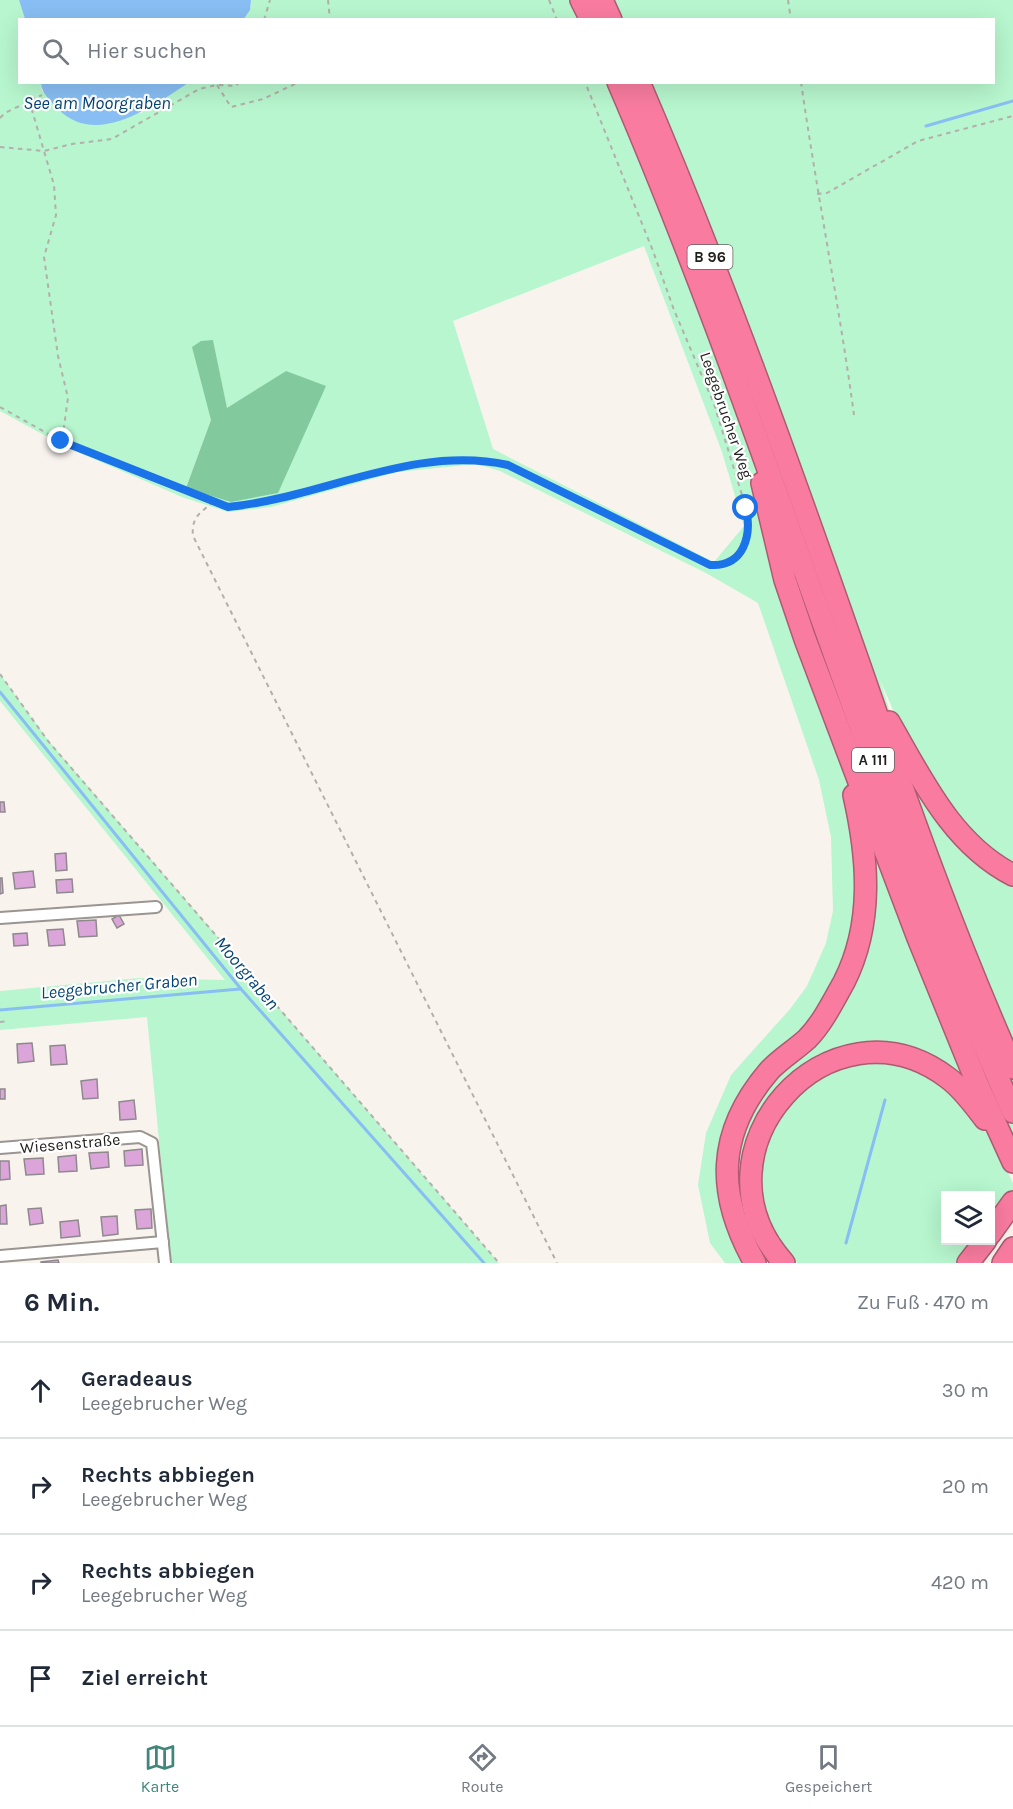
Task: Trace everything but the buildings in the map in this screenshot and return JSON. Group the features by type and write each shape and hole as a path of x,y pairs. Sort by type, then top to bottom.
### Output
{"highway":[{"path":"581,0 590,18"},
{"path":"602,0 610,18"},
{"name":"B 96","path":"619,84 677,224 746,403"},
{"name":"B 96","path":"640,84 714,266 862,675"},
{"path":"746,403 785,580 929,966 1009,1154"},
{"name":"A 111","path":"746,403 930,919 965,1005 1013,1112"},
{"path":"862,675 923,782 949,821 984,857 1013,875"},
{"name":"A 111","path":"862,675 938,889 1013,1068"},
{"path":"754,1263 739,1235 730,1208 726,1171 730,1143 738,1118 750,1096 771,1069 808,1037 844,981 855,957 865,906 865,859 861,831 839,727"},
{"path":"784,1263 764,1236 755,1210 750,1184 752,1158 758,1136 776,1102 795,1083 814,1070 839,1059 872,1054 898,1056 920,1063 938,1072 960,1089 1009,1154"},
{"path":"995,1227 1013,1202"},
{"path":"968,1263 982,1245"},
{"path":"1003,1263 1013,1248"}],"street":[{"path":"0,918 156,907"},
{"name":"Wiesenstraße","path":"0,1148 140,1137 152,1143 164,1242"},
{"path":"0,1256 164,1242 165,1263"}],"path":[{"path":"265,18 270,0"},
{"path":"328,0 330,18"},
{"path":"549,0 556,18"},
{"path":"788,0 791,18"},
{"path":"0,147 44,151 72,144 112,139 199,89 238,84"},
{"path":"217,85 231,107 263,99 295,84"},
{"name":"Leegebrucher Weg","path":"0,407 61,441 228,507 253,504 395,468 481,459 508,465 710,565 726,564 738,557 746,545 749,522 722,427 586,84"},
{"path":"801,84 817,194 839,302 854,415"},
{"path":"0,118 29,100 42,95"},
{"path":"29,100 54,185 56,215 45,257 57,356 68,398 61,441"},
{"path":"817,194 827,193 918,141 1013,116"},
{"path":"214,502 197,514 192,526 193,536 557,1263"},
{"path":"0,674 55,750 500,1263"},
{"path":"0,1022 9,1021"}],"green space":[{"path":"0,0 19,0 25,18 18,18 18,84 41,84 42,91 141,113 185,84 995,84 995,18 244,18 250,10 251,0 1013,0 1013,866 960,822 901,728 880,680 906,764 1013,883 1013,1136 999,1155 1013,1183 1013,1218 984,1263 725,1263 710,1243 698,1185 706,1133 731,1075 790,1009 807,986 826,943 833,911 831,837 819,780 758,603 706,573 500,471 477,464 397,472 271,507 228,512 182,497 66,447 0,411","holes":["644,246 722,452 744,526 714,562 493,449 453,321","213,340 227,409 286,371 186,488 211,420"]},
{"path":"213,340 227,408 286,371 326,386 278,493 231,502 186,488 211,420 192,347 201,341"},
{"path":"0,674 48,740 499,1263 171,1263 147,1017 0,1030 0,991 139,978 225,980 0,701"}],"water":[{"path":"19,0 251,0 250,10 244,18 25,18"},
{"name":"See am Moorgraben","path":"41,84 186,84 142,112 107,124 89,125 73,120 58,109"}],"waterway":[{"path":"926,126 1013,101"},
{"name":"Moorgraben","path":"0,692 241,989 484,1263"},
{"name":"Leegebrucher Graben","path":"0,1010 240,989"},
{"path":"846,1243 885,1100"}],"route":[{"path":"61,441 228,507 253,504 395,468 481,459 508,465 710,565 726,564 742,552 749,529 746,508"}]}
